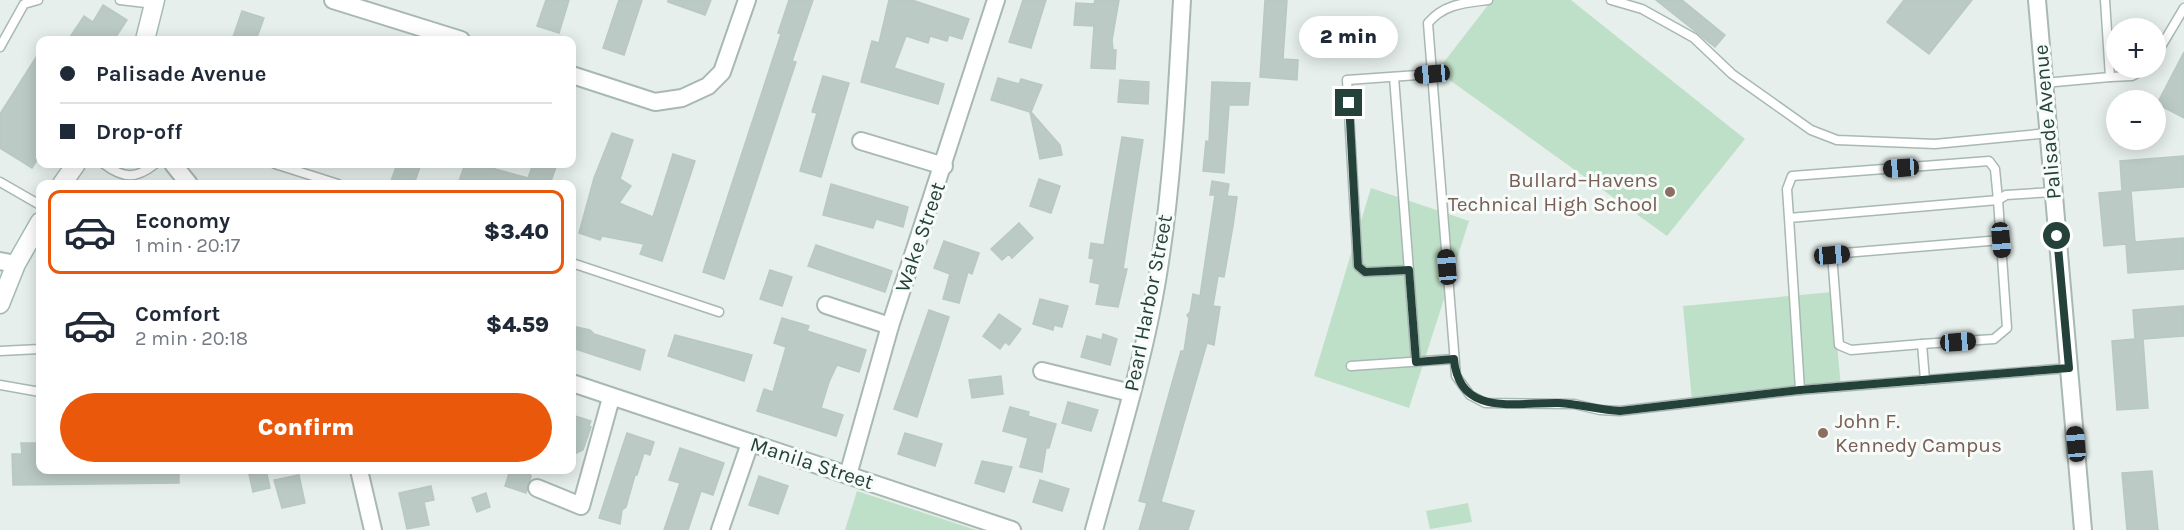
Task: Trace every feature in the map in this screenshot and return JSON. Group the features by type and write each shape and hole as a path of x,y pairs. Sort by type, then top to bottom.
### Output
{"street":[{"path":"333,0 448,36"},
{"path":"576,76 655,102 682,98 708,86 722,72 747,0"},
{"name":"Wake Street","path":"848,476 890,326 944,166 996,0"},
{"name":"Pearl Harbor Street","path":"1094,530 1131,393 1160,259 1175,130 1182,0"},
{"name":"Palisade Avenue","path":"2037,0 2083,530"},
{"path":"146,36 155,2"},
{"path":"861,141 944,166"},
{"path":"176,168 186,180"},
{"path":"0,304 8,262 36,227"},
{"path":"826,305 890,326"},
{"path":"1042,371 1131,393"},
{"name":"Manila Street","path":"576,385 1012,530"},
{"path":"537,488 581,506 611,398"},
{"path":"720,530 750,443"},
{"path":"360,474 373,530"}],"lane":[{"path":"0,47 24,4 38,0"},
{"path":"120,0 155,2"},
{"path":"1488,0 1457,4 1437,12 1428,23 1454,359 1456,376 1470,395 1485,403 1574,404 1600,410 1620,411 1800,390 2069,368"},
{"path":"1611,0 1642,9 1694,38 1732,74 1810,130 1837,140 1935,144 2049,133"},
{"path":"2104,0 2106,26"},
{"path":"2166,38 2184,8"},
{"path":"1409,270 1365,272 1358,266 1347,80 1432,74"},
{"path":"1394,77 1416,362"},
{"path":"2044,83 2106,77"},
{"path":"1800,390 1787,189 1792,176 1989,161 1995,169 1998,200 2001,240 2007,328 1994,339 1851,350 1839,345 1832,255 2001,240"},
{"path":"110,168 127,180"},
{"path":"131,180 150,168"},
{"path":"288,168 325,180"},
{"path":"0,182 36,203"},
{"path":"1789,218 1998,200 2006,195 2053,192"},
{"path":"576,263 719,312"},
{"path":"1922,344 1925,380"},
{"path":"0,351 36,349"},
{"path":"1351,366 1454,359"},
{"path":"0,385 36,391"}],"green space":[{"path":"1492,0 1571,0 1745,139 1667,236 1437,71"},
{"path":"1371,188 1469,221 1409,408 1314,376"},
{"path":"1832,292 1841,387 1692,401 1683,306"},
{"path":"857,491 976,530 845,530"},
{"path":"1468,503 1472,522 1430,529 1426,511"}],"building":[{"path":"546,0 569,0 559,33 537,26"},
{"path":"619,0 642,0 624,55 603,48"},
{"path":"668,0 711,0 705,15 668,2"},
{"path":"789,0 813,0 792,61 796,62 724,279 703,272 781,34 778,33"},
{"path":"889,0 912,0 969,19 962,39 949,35 947,41 930,36 928,43 906,36 894,68 944,84 938,104 861,82 872,41 879,43"},
{"path":"1023,0 1046,0 1031,48 1009,42"},
{"path":"1095,0 1119,0 1112,40 1113,50 1116,50 1115,69 1091,68 1094,26 1074,25 1076,3 1094,4"},
{"path":"1265,0 1287,0 1283,59 1298,60 1297,80 1260,77"},
{"path":"1656,0 1682,0 1725,35 1715,47"},
{"path":"1904,0 1972,0 1929,54 1887,22"},
{"path":"103,5 127,20 117,36 71,36 84,16 93,22"},
{"path":"242,11 264,18 257,36 233,36"},
{"path":"2184,52 2184,118 2166,109 2164,90"},
{"path":"36,57 36,162 32,168 0,148 0,114"},
{"path":"823,76 849,83 821,177 800,171 817,113 812,112"},
{"path":"998,78 1019,84 1021,79 1042,85 1031,112 1060,145 1062,155 1040,159 1030,112 991,100"},
{"path":"1120,80 1149,82 1148,104 1118,102"},
{"path":"1212,82 1250,83 1248,105 1229,105 1224,173 1203,171 1206,141 1209,142"},
{"path":"612,133 633,140 620,179 631,186 619,203 653,217 673,154 695,161 662,261 640,254 644,244 602,236 600,240 579,233 594,178"},
{"path":"1122,137 1143,140 1123,269 1127,269 1118,307 1096,304 1100,284 1090,282 1094,259 1089,258 1091,243 1104,245"},
{"path":"2184,156 2184,187 2131,191 2135,242 2184,238 2184,269 2128,273 2126,244 2104,246 2099,193 2122,191 2120,161"},
{"path":"396,168 420,168 415,180 391,180"},
{"path":"464,168 492,168 528,178 532,168 556,168 551,180 459,180"},
{"path":"1039,179 1060,186 1051,213 1030,206"},
{"path":"1212,181 1229,184 1227,196 1237,197 1233,226 1224,277 1218,276 1213,306 1220,307 1214,345 1207,343 1161,502 1194,511 1188,530 1139,530 1147,503 1139,501 1181,351 1184,351 1189,318 1187,315 1190,312 1193,294 1200,296 1215,195 1210,195"},
{"path":"831,184 908,207 903,227 876,219 873,228 823,215"},
{"path":"1019,223 1033,238 1012,258 1009,254 1002,260 991,249"},
{"path":"944,241 979,253 972,274 968,272 959,303 943,299 950,274 934,268"},
{"path":"816,245 892,271 885,292 808,266"},
{"path":"770,270 792,277 782,306 760,299"},
{"path":"1040,299 1068,306 1062,327 1054,325 1053,330 1033,324"},
{"path":"2184,306 2184,336 2143,339 2148,408 2117,410 2112,341 2135,339 2133,310"},
{"path":"929,310 949,317 917,417 894,409"},
{"path":"999,314 1021,329 1009,345 1005,342 1000,349 983,336"},
{"path":"782,318 809,326 807,331 866,350 859,372 837,365 829,382 821,408 843,415 836,436 757,411 764,389 773,392 786,347 774,343"},
{"path":"576,327 645,350 640,370 576,349"},
{"path":"1103,334 1117,339 1110,365 1081,357 1087,336 1102,340"},
{"path":"675,335 752,355 744,381 668,356"},
{"path":"1001,376 1003,394 972,398 969,380"},
{"path":"1068,402 1098,410 1091,431 1062,423"},
{"path":"1010,407 1029,412 1028,416 1056,424 1049,448 1046,448 1042,472 1020,467 1028,438 1003,431"},
{"path":"576,416 591,421 583,450 576,453"},
{"path":"627,433 654,442 650,455 644,453 626,507 622,510 620,524 599,518"},
{"path":"905,433 942,444 935,466 898,454"},
{"path":"21,443 36,443 36,474 179,474 179,483 13,485 12,454 22,454"},
{"path":"680,448 724,463 713,495 701,491 688,530 664,530 680,483 669,480"},
{"path":"982,461 1012,467 1004,492 975,483"},
{"path":"2152,471 2158,530 2127,530 2122,473"},
{"path":"249,474 267,474 270,488 253,492"},
{"path":"509,474 531,474 526,493 505,486"},
{"path":"299,475 305,503 282,508 274,480"},
{"path":"759,476 788,486 778,514 749,505"},
{"path":"1040,480 1069,489 1062,511 1033,502"},
{"path":"431,486 434,500 424,502 429,525 407,529 399,493"},
{"path":"486,493 490,507 477,512 472,498"}],"place":[{"name":"Bullard–Havens Technical High School","path":"1670,192"},
{"name":"John F. Kennedy Campus","path":"1823,433"}],"route":[{"path":"1349,103 1358,266 1365,272 1409,270 1416,362 1454,359 1456,376 1470,395 1485,403 1574,404 1600,410 1620,411 1800,390 2069,368 2057,236"}]}
